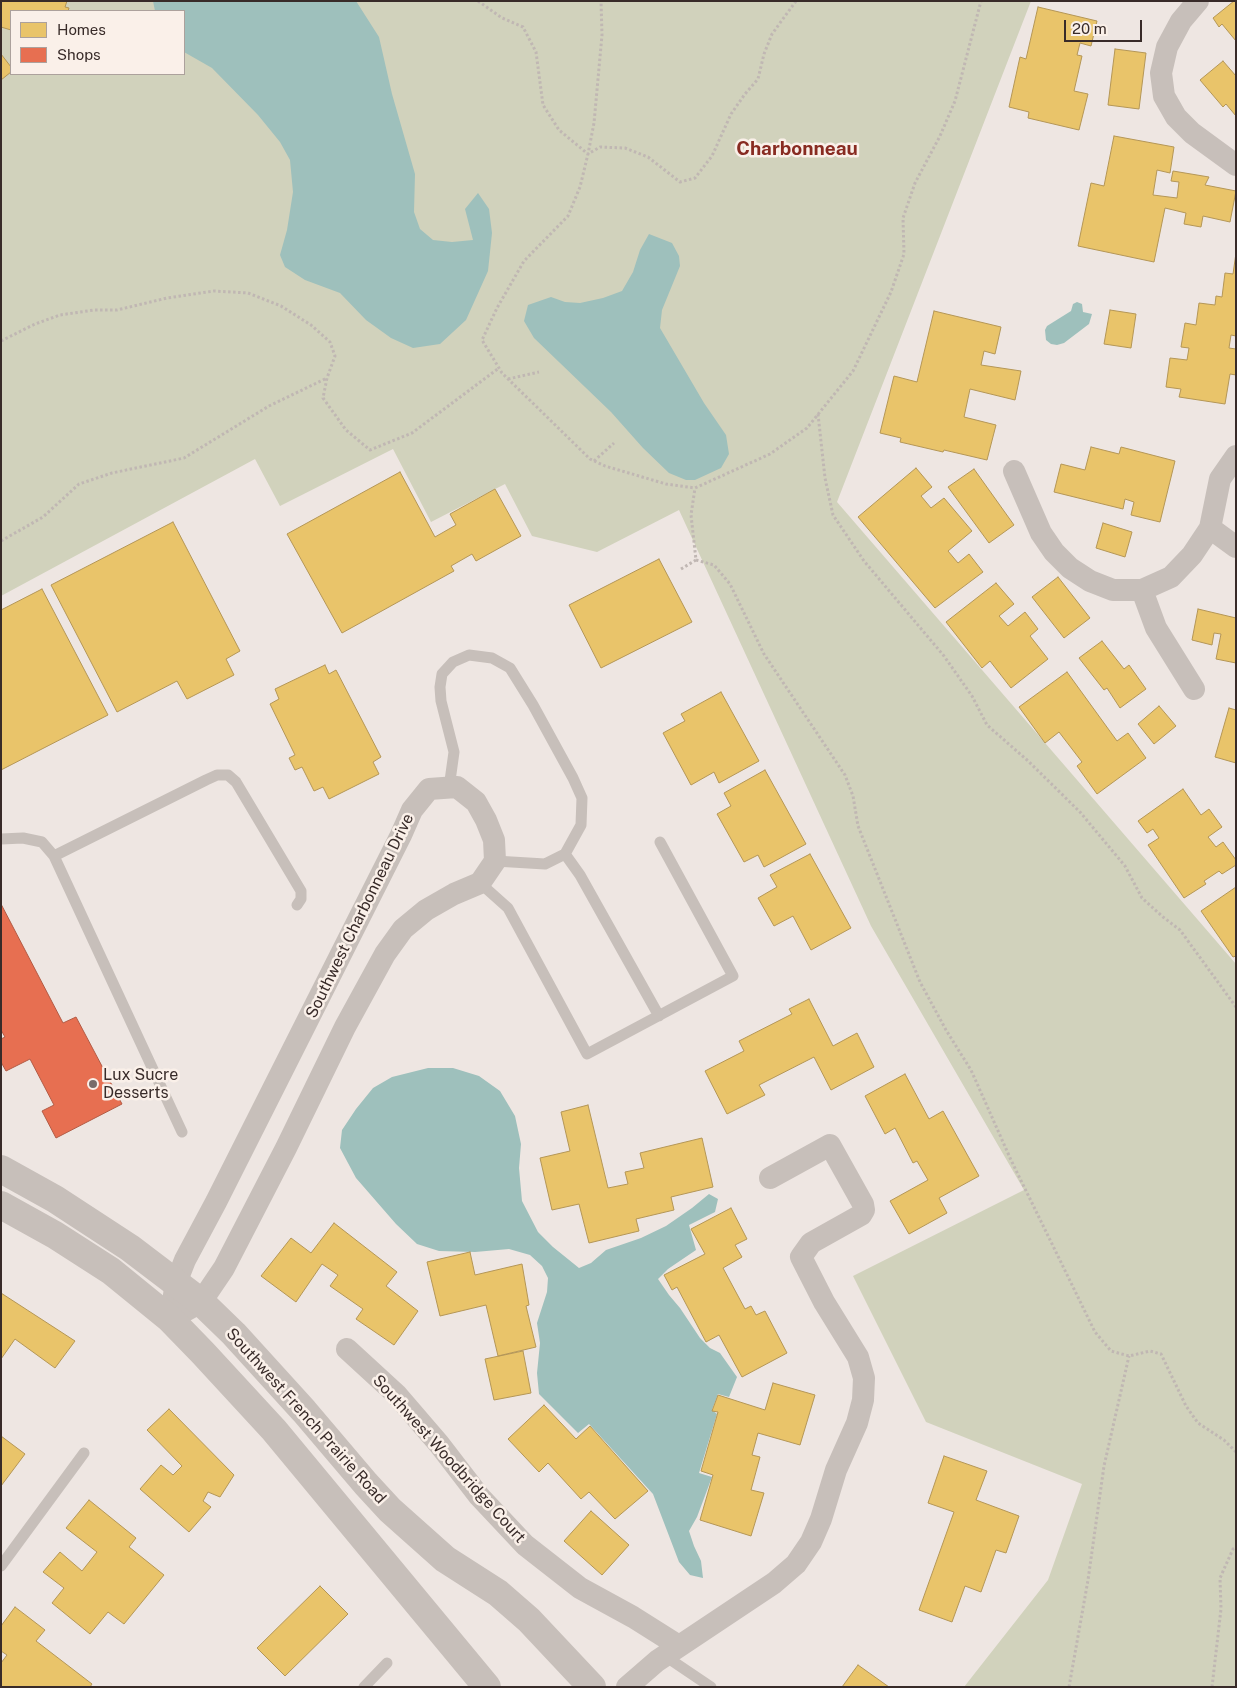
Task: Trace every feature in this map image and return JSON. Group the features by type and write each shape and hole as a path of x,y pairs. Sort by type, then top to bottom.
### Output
{"street":[{"path":"1198,1 1181,21 1167,47 1161,73 1164,96 1176,117 1192,133 1236,165"},
{"path":"1014,471 1041,533 1054,552 1070,568 1090,581 1113,590 1142,590 1171,577 1192,555 1210,528 1220,479 1236,456"},
{"path":"1210,528 1236,547"},
{"path":"1142,590 1156,628 1194,689"},
{"path":"170,1319 200,1302 224,1268 286,1148 345,1027 385,954 403,929 426,910 454,894 480,883 495,861 494,840 476,802 457,787 449,788"},
{"name":"Southwest Charbonneau Drive","path":"170,1319 176,1283 185,1260 300,1036 412,810 429,789 449,788"},
{"path":"627,1687 672,1651 774,1583 796,1564 811,1542 821,1519 836,1470 857,1423 863,1400 864,1378 858,1357 824,1302 801,1257 812,1243 861,1215 864,1210 863,1204 830,1145 770,1178"},
{"name":"Southwest French Prairie Road","path":"1,1168 72,1209 130,1248 200,1302 240,1341 390,1510 445,1560 498,1593 529,1620 592,1687"},
{"name":"Southwest French Prairie Road","path":"1,1206 55,1235 111,1271 170,1319 204,1353 274,1430 487,1687"},
{"name":"Southwest Woodbridge Court","path":"347,1350 396,1394 439,1444 479,1496 525,1545 580,1588 633,1617 672,1651"}],"lane":[{"path":"449,788 454,752 441,701 440,687 442,674 454,662 469,655 492,658 510,668 537,713 582,798 581,825 565,854 545,864 495,861"},
{"path":"54,856 206,780 216,776 228,775 236,782 301,891 301,899 297,905"},
{"path":"1,839 22,838 42,842 54,856 182,1132"},
{"path":"480,883 508,908 586,1054 734,976 660,842"},
{"path":"565,854 580,875 658,1016"},
{"path":"1,1566 84,1453"},
{"path":"672,1651 711,1687"},
{"path":"364,1687 387,1663"}],"path":[{"path":"478,1 502,18 523,27 536,52 543,106 559,130 588,154"},
{"path":"601,1 601,54 594,123 580,187 568,216 524,261 497,308 482,340 508,379 564,436 590,459 605,466 666,484 694,488 770,454 807,428 853,371 891,292 904,254 903,218 915,183 940,136 955,101 981,1"},
{"path":"588,154 600,147 624,148 648,157 680,182 695,178 712,156 731,114 758,79 764,54 772,34 796,1"},
{"path":"1,341 60,314 94,310 117,310 167,298 214,291 248,293 281,306 312,325 330,342 336,356 327,378 323,398 346,430 370,450 412,433 499,368"},
{"path":"508,379 539,372"},
{"path":"1,541 43,517 80,484 112,473 184,458 269,406 327,378"},
{"path":"818,414 824,478 833,515 864,560 944,656 972,696 987,725 1027,760 1080,812 1125,866 1142,898 1180,930 1236,1007"},
{"path":"594,461 614,443"},
{"path":"694,488 691,515 696,560"},
{"path":"681,569 696,560 714,565 730,584 764,654 845,775 853,796 858,826 920,982 946,1030 972,1070 1011,1160 1095,1332 1111,1351 1129,1356 1150,1351 1161,1354 1186,1406 1198,1423 1224,1440 1236,1452"},
{"path":"1069,1687 1088,1580 1104,1466 1129,1356"},
{"path":"1212,1687 1221,1609 1220,1578 1233,1549 1236,1547"}],"green space":[{"path":"1,1 1031,1 837,502 1236,964 1236,1687 964,1687 1048,1580 1082,1484 926,1422 853,1276 1024,1190 871,926 679,510 597,552 532,536 505,484 431,522 393,449 280,506 255,459 1,596"}],"water":[{"path":"153,1 356,1 379,37 392,94 415,174 414,212 420,229 433,240 452,242 473,240 465,209 478,193 489,209 492,233 488,271 466,320 440,344 413,348 391,338 366,320 340,293 305,280 285,267 280,255 287,230 293,192 290,160 280,142 258,115 212,68 185,53 185,10 155,10"},
{"path":"649,234 672,243 679,256 680,266 662,310 660,328 704,403 726,435 729,454 721,468 695,480 686,480 669,473 643,448 611,412 534,338 524,321 528,305 551,297 565,302 580,303 603,298 622,291 633,272 640,250"},
{"path":"1077,302 1082,304 1083,312 1092,314 1089,324 1064,343 1051,344 1046,340 1045,330 1047,326 1071,311 1073,304"},
{"path":"428,1068 453,1068 479,1076 500,1091 515,1116 521,1144 519,1168 522,1201 538,1232 579,1268 591,1263 606,1250 641,1238 666,1226 709,1194 718,1199 715,1212 689,1225 696,1250 668,1269 658,1279 700,1338 710,1348 720,1353 737,1377 729,1397 718,1394 712,1410 717,1414 699,1473 712,1477 697,1517 689,1531 701,1561 703,1578 690,1575 679,1562 653,1494 589,1424 578,1433 539,1394 537,1373 540,1343 537,1323 547,1292 548,1278 542,1266 530,1255 509,1249 475,1252 439,1251 417,1244 396,1224 356,1178 340,1148 342,1130 373,1088 392,1077"}],"building: Homes":[{"path":"1,1 67,1 65,7 69,8 68,10 10,10 10,30 1,27"},
{"path":"1236,1 1236,41 1222,24 1219,27 1213,18"},
{"path":"1038,7 1097,21 1091,46 1080,43 1077,55 1082,56 1074,91 1088,94 1079,130 1028,118 1029,112 1009,107 1020,57 1026,59"},
{"path":"1115,49 1146,53 1139,109 1108,105"},
{"path":"1,54 10,66 10,73 1,80"},
{"path":"1223,61 1236,76 1236,116 1226,104 1223,107 1200,80"},
{"path":"1114,136 1174,147 1170,173 1157,170 1153,195 1177,198 1179,182 1171,181 1173,171 1209,177 1205,185 1236,191 1230,222 1203,216 1201,227 1184,224 1186,213 1165,208 1154,262 1078,246 1091,183 1104,186"},
{"path":"1236,253 1236,336 1231,335 1229,348 1236,349 1236,375 1230,374 1225,404 1179,397 1181,389 1166,387 1170,358 1187,360 1189,348 1181,347 1185,323 1196,325 1199,303 1215,305 1216,296 1222,297 1225,273 1233,274"},
{"path":"1110,310 1136,314 1131,348 1104,344"},
{"path":"934,311 1001,327 995,354 984,351 981,365 1021,371 1015,400 970,389 964,417 996,425 987,460 900,442 901,438 880,433 894,376 917,382"},
{"path":"1091,447 1119,454 1121,447 1175,461 1160,522 1131,515 1134,502 1125,499 1123,509 1054,492 1061,464 1085,470"},
{"path":"916,468 932,487 921,496 931,508 944,498 972,531 948,551 958,563 969,554 983,572 935,608 858,517"},
{"path":"974,469 1014,525 989,543 948,487"},
{"path":"400,472 435,537 456,525 450,514 495,489 521,536 476,561 472,554 451,566 454,571 342,633 287,534"},
{"path":"173,522 240,651 226,659 234,675 187,699 177,681 117,712 51,585"},
{"path":"1103,523 1132,532 1125,557 1096,548"},
{"path":"659,559 692,622 601,668 569,605"},
{"path":"1058,577 1090,618 1064,638 1032,597"},
{"path":"996,583 1014,604 999,616 1008,626 1025,612 1038,629 1030,636 1048,659 1011,688 990,661 982,668 946,622"},
{"path":"42,589 108,715 1,770 1,610"},
{"path":"1198,609 1236,618 1236,663 1216,659 1221,634 1214,633 1212,645 1192,640"},
{"path":"1102,641 1124,669 1129,665 1146,689 1120,708 1107,688 1104,690 1079,658"},
{"path":"325,665 329,674 336,670 381,757 373,762 379,774 329,799 323,787 314,791 302,767 295,770 289,758 295,755 270,704 279,699 275,689"},
{"path":"1067,672 1117,741 1128,733 1146,758 1097,794 1077,766 1082,762 1059,732 1045,743 1019,707"},
{"path":"721,692 759,761 719,783 714,772 691,785 663,733 685,721 681,714"},
{"path":"1159,706 1176,726 1154,744 1138,724"},
{"path":"1229,708 1236,710 1236,763 1215,757"},
{"path":"765,770 806,844 764,867 758,855 744,862 717,814 731,806 724,793"},
{"path":"1183,789 1201,815 1209,809 1222,827 1208,837 1216,847 1223,842 1236,860 1236,865 1222,874 1219,871 1204,881 1206,884 1184,898 1148,845 1159,838 1153,829 1147,833 1138,821"},
{"path":"810,854 851,928 811,950 793,916 774,926 758,898 777,887 770,875"},
{"path":"1236,887 1236,956 1233,957 1201,911"},
{"path":"809,999 833,1046 857,1033 874,1067 831,1090 814,1057 759,1085 765,1095 727,1114 705,1071 744,1051 739,1041 792,1014 789,1009"},
{"path":"905,1074 929,1119 943,1111 979,1176 939,1198 947,1213 909,1234 890,1201 928,1180 917,1161 913,1163 895,1128 885,1134 865,1096"},
{"path":"588,1105 608,1188 628,1184 625,1172 644,1168 640,1153 702,1138 713,1187 671,1197 674,1210 636,1219 639,1231 589,1243 579,1204 552,1210 540,1158 570,1151 561,1112"},
{"path":"731,1208 747,1239 735,1245 742,1257 723,1268 745,1309 751,1306 756,1315 765,1311 787,1353 742,1377 719,1335 706,1342 677,1287 672,1290 664,1275 705,1254 691,1229"},
{"path":"334,1223 397,1272 386,1286 418,1311 394,1345 356,1319 363,1309 330,1286 338,1275 322,1264 296,1302 261,1276 291,1238 311,1253"},
{"path":"470,1252 475,1275 522,1264 529,1305 526,1306 536,1347 498,1356 486,1305 440,1316 427,1262"},
{"path":"1,1293 75,1341 55,1368 15,1339 1,1359"},
{"path":"523,1351 531,1393 494,1400 485,1359"},
{"path":"773,1383 815,1395 800,1445 758,1433 752,1455 760,1457 751,1490 764,1493 751,1536 700,1520 713,1475 701,1471 718,1412 712,1411 718,1395 765,1410"},
{"path":"544,1405 576,1439 590,1426 648,1491 615,1519 589,1492 581,1499 548,1463 539,1472 508,1439"},
{"path":"169,1409 234,1475 220,1497 208,1492 203,1501 211,1507 189,1532 140,1489 161,1465 173,1475 182,1466 147,1430"},
{"path":"1,1436 25,1454 1,1486"},
{"path":"944,1456 987,1471 976,1500 1019,1516 1006,1553 996,1550 981,1592 965,1586 952,1622 919,1610 954,1512 928,1503"},
{"path":"89,1500 136,1538 129,1547 164,1575 124,1624 108,1612 90,1634 52,1603 64,1588 43,1572 60,1552 82,1571 97,1552 66,1528"},
{"path":"591,1511 629,1545 602,1575 564,1541"},
{"path":"320,1586 348,1614 285,1676 257,1648"},
{"path":"15,1607 45,1630 36,1641 92,1684 90,1687 1,1687 1,1663 7,1655 1,1651 1,1626"},
{"path":"858,1665 889,1687 842,1687"}],"building: Shops":[{"path":"1,904 63,1023 76,1017 122,1104 56,1138 42,1111 54,1105 30,1059 6,1071 1,1062 1,1039 5,1037 1,1030"}],"place":[{"name":"Lux Sucre Desserts","path":"93,1084"}],"district":[{"name":"Charbonneau","path":"797,149"}]}
